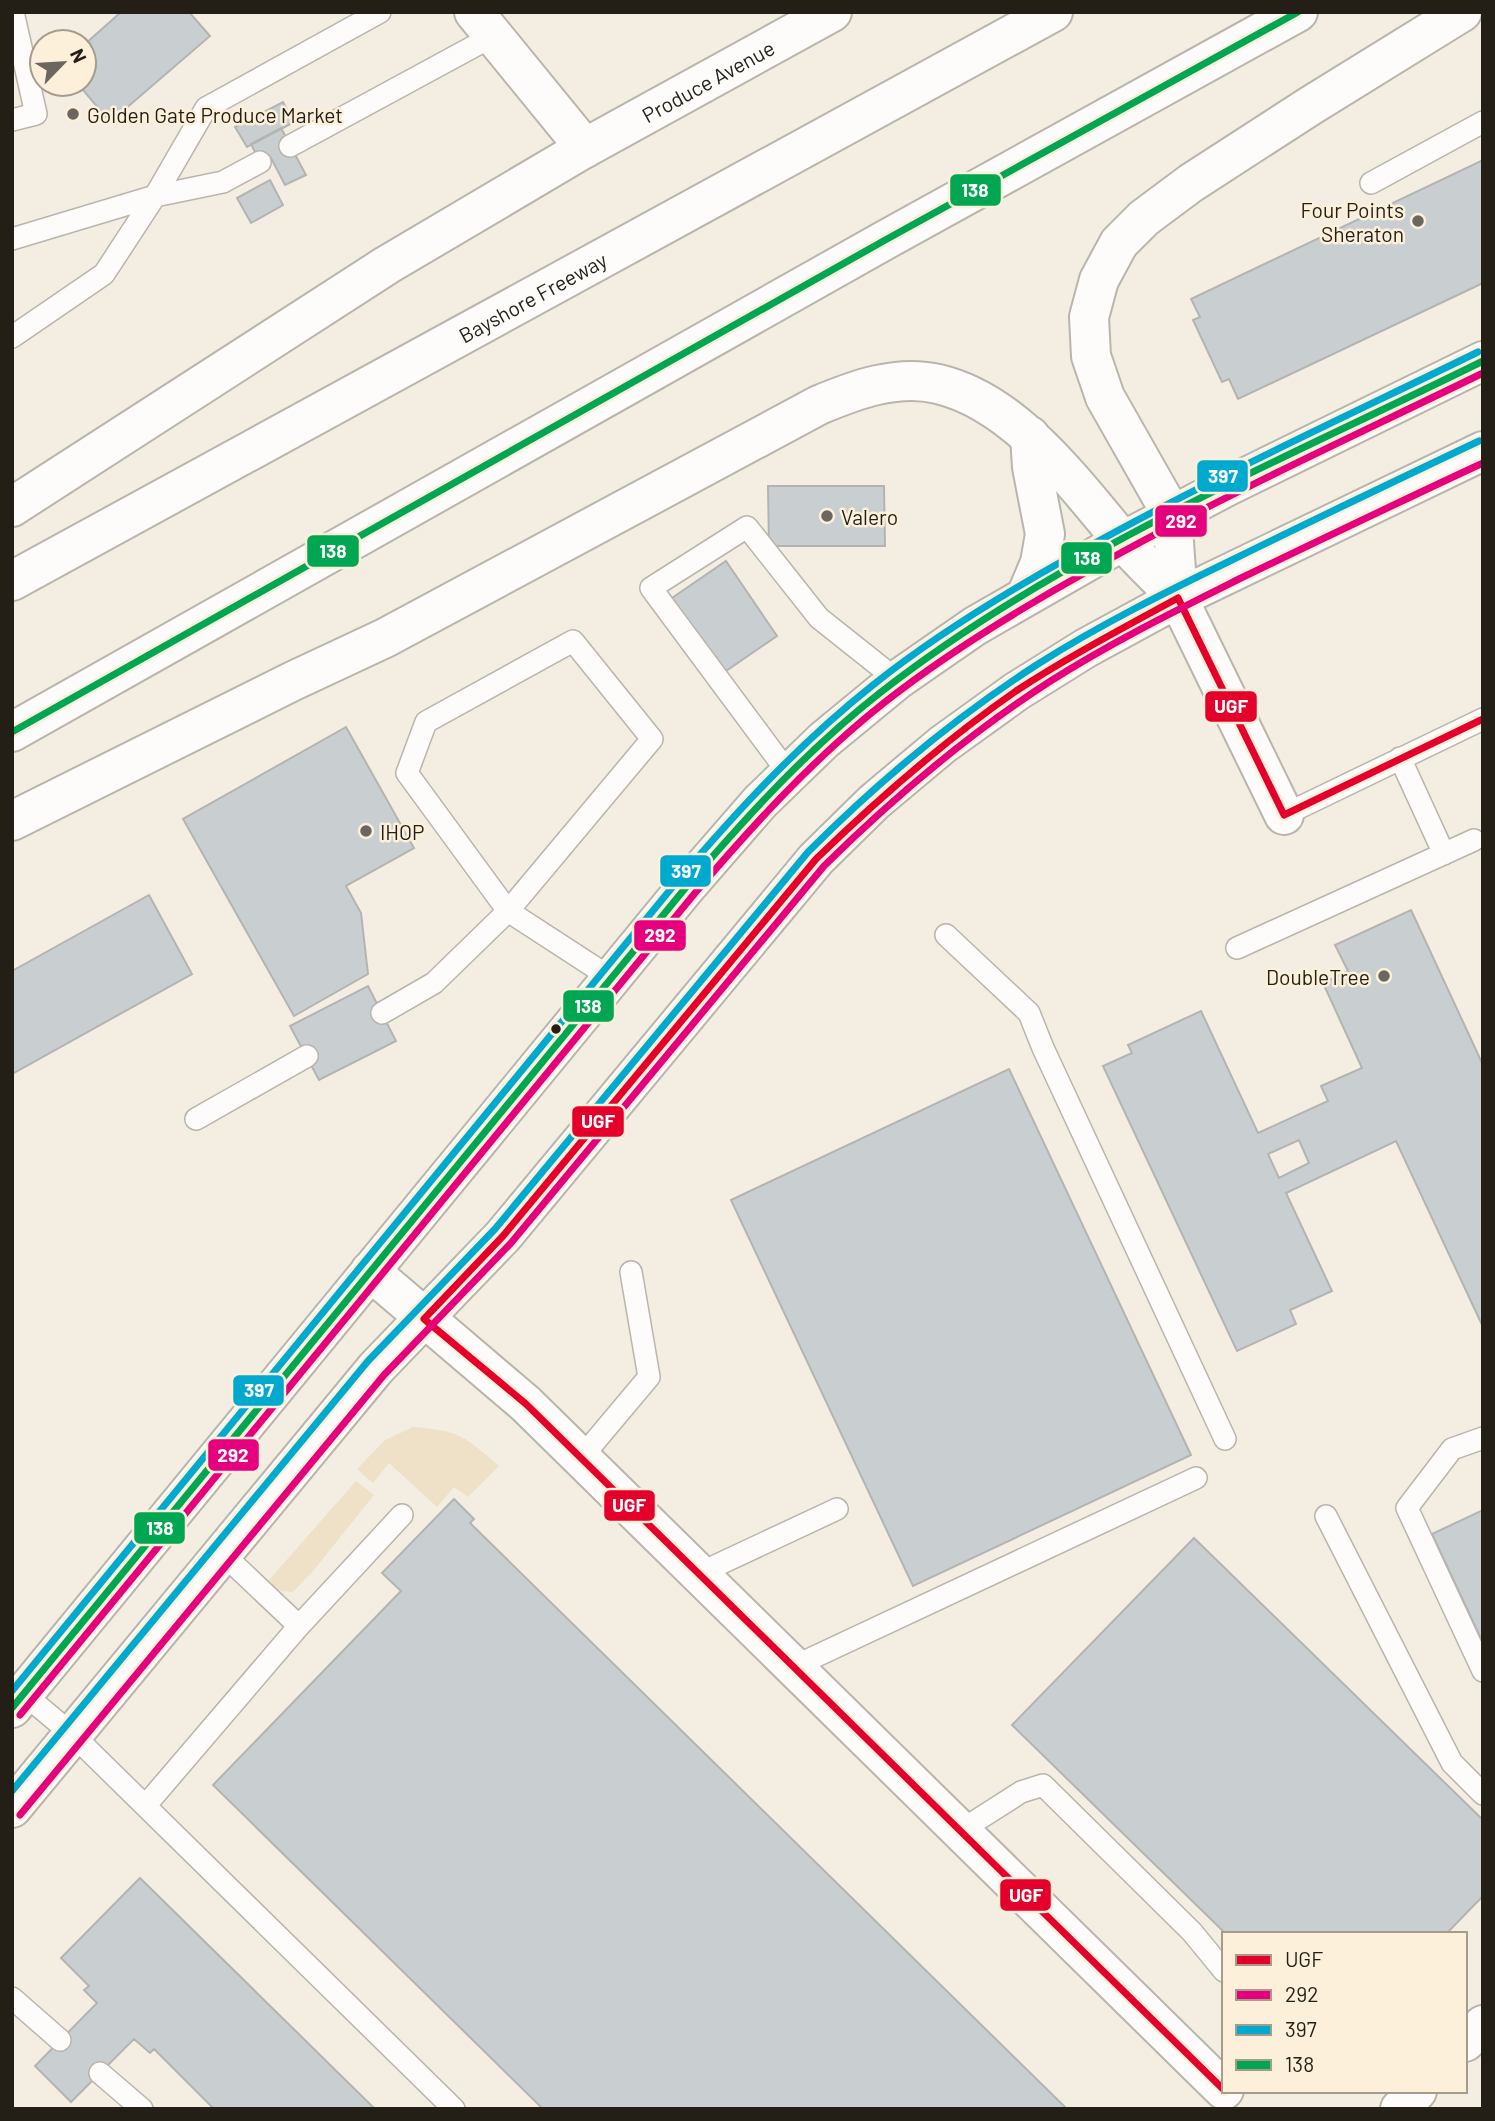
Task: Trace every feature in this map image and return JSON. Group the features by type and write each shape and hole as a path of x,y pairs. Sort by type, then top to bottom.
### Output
{"main road":[{"name":"Produce Avenue","path":"12,507 387,265 585,148 832,12"},
{"name":"Bayshore Freeway","path":"12,581 1053,12"},
{"path":"12,732 899,232 1298,12"},
{"path":"1178,598 1172,515 1105,397 1091,356 1089,317 1099,280 1119,243 1144,218 1201,176 1462,12"},
{"path":"483,24 585,148"},
{"path":"18,1701 611,978 760,802 824,740 897,680 975,626 1026,596 1172,515 1483,361"},
{"path":"12,821 385,638 819,405 859,388 901,381 937,384 989,404 1030,436 1123,541 1178,598 1284,815"},
{"path":"1026,596 1040,564 1045,534 1032,467 1030,436"},
{"path":"12,1808 376,1368 503,1236 808,869 874,802 942,745 1017,691 1086,648 1178,598 1483,451"},
{"path":"370,1271 526,1404 1222,2085"},
{"path":"1400,2109 1415,2093"}],"lane":[{"path":"12,120 36,114 13,12"},
{"path":"12,337 104,274 155,196 206,108 380,12"},
{"path":"290,146 483,24"},
{"path":"1371,183 1483,122"},
{"path":"12,239 155,196 223,182 260,162"},
{"path":"789,775 651,588 747,527 820,618 897,680"},
{"path":"382,1013 434,983 508,911 652,739 573,641 426,722 407,773 508,911 611,978"},
{"path":"1284,815 1483,719"},
{"path":"1401,758 1444,854"},
{"path":"1237,948 1474,840"},
{"path":"946,935 1029,1013 1225,1439"},
{"path":"196,1119 307,1056"},
{"path":"581,1458 649,1377 631,1272"},
{"path":"1483,1438 1452,1449 1407,1508 1483,1671"},
{"path":"793,1667 1196,1478"},
{"path":"698,1574 837,1509"},
{"path":"146,1805 299,1626 402,1515"},
{"path":"1326,1516 1452,1763 1483,1794"},
{"path":"223,1554 299,1626"},
{"path":"18,1701 73,1735 454,2109"},
{"path":"960,1831 1020,1792 1043,1785 1192,1932 1222,1969"},
{"path":"12,1998 60,2040"},
{"path":"100,2073 142,2109"}],"shaded area":[{"path":"413,1427 441,1430 460,1436 499,1466 468,1497 454,1487 437,1507 389,1463 373,1483 357,1469 385,1440"},
{"path":"356,1481 374,1495 293,1592 279,1591 269,1580"}],"building":[{"path":"121,12 189,12 210,36 110,122 90,98 98,98 98,33"},
{"path":"283,102 294,122 247,147 235,127"},
{"path":"281,128 306,175 285,185 271,158 261,164 251,144"},
{"name":"Four Points Sheraton","path":"1483,160 1483,283 1238,399 1229,379 1222,382 1193,320 1200,317 1191,299"},
{"path":"270,180 283,205 251,223 237,198"},
{"name":"Valero","path":"768,486 884,486 885,546 769,546"},
{"path":"726,561 777,636 723,673 672,598"},
{"path":"346,727 414,848 346,886 361,913 368,974 294,1016 183,819"},
{"path":"149,895 192,974 12,1074 12,971"},
{"path":"1411,910 1483,1065 1483,1327 1396,1141 1286,1193 1332,1291 1290,1310 1296,1324 1237,1351 1103,1066 1132,1053 1128,1045 1201,1011 1258,1133 1328,1101 1321,1086 1362,1068 1323,983 1348,971 1335,945","holes":["1299,1140 1309,1163 1279,1178 1268,1154"]},
{"path":"368,986 396,1041 319,1080 290,1026"},
{"path":"1009,1069 1191,1455 913,1586 731,1200"},
{"path":"454,1499 474,1519 470,1523 1067,2109 543,2109 213,1785 401,1591 382,1573"},
{"path":"1483,1510 1483,1643 1432,1534"},
{"path":"1194,1538 1483,1820 1483,1896 1448,1932 1224,1932 1012,1725"},
{"path":"140,1878 375,2109 214,2109 154,2049 150,2053 134,2039 71,2102 35,2066 97,2003 84,1990 89,1986 61,1958"}],"transit line":[{"name":"138","path":"12,732 887,239 1298,12"},
{"name":"397","path":"12,1691 679,879 724,827 820,730 919,650 1043,572 1220,478 1478,352"},
{"name":"138","path":"12,1708 687,886 756,809 828,737 881,692 950,642 1096,553 1251,473 1483,361"},
{"name":"292","path":"20,1715 695,893 762,817 859,723 932,667 1056,589 1230,496 1483,373"},
{"name":"397","path":"12,1791 368,1361 495,1229 808,852 862,801 976,706 1086,635 1184,583 1479,441"},
{"name":"292","path":"20,1815 384,1375 511,1243 824,866 877,816 932,768 989,724 1095,654 1239,579 1483,463"},
{"name":"UGF","path":"1178,598 1284,815"},
{"name":"UGF","path":"424,1319 503,1236 816,859 913,771 989,710 1056,666 1178,598"},
{"name":"UGF","path":"1284,815 1483,719"},
{"name":"UGF","path":"424,1319 526,1404 1222,2088"}],"place":[{"name":"Golden Gate Produce Market","path":"73,114"},
{"name":"Four Points Sheraton","path":"1418,221"},
{"name":"Valero","path":"827,516"},
{"name":"IHOP","path":"366,831"},
{"name":"DoubleTree","path":"1384,976"}]}
